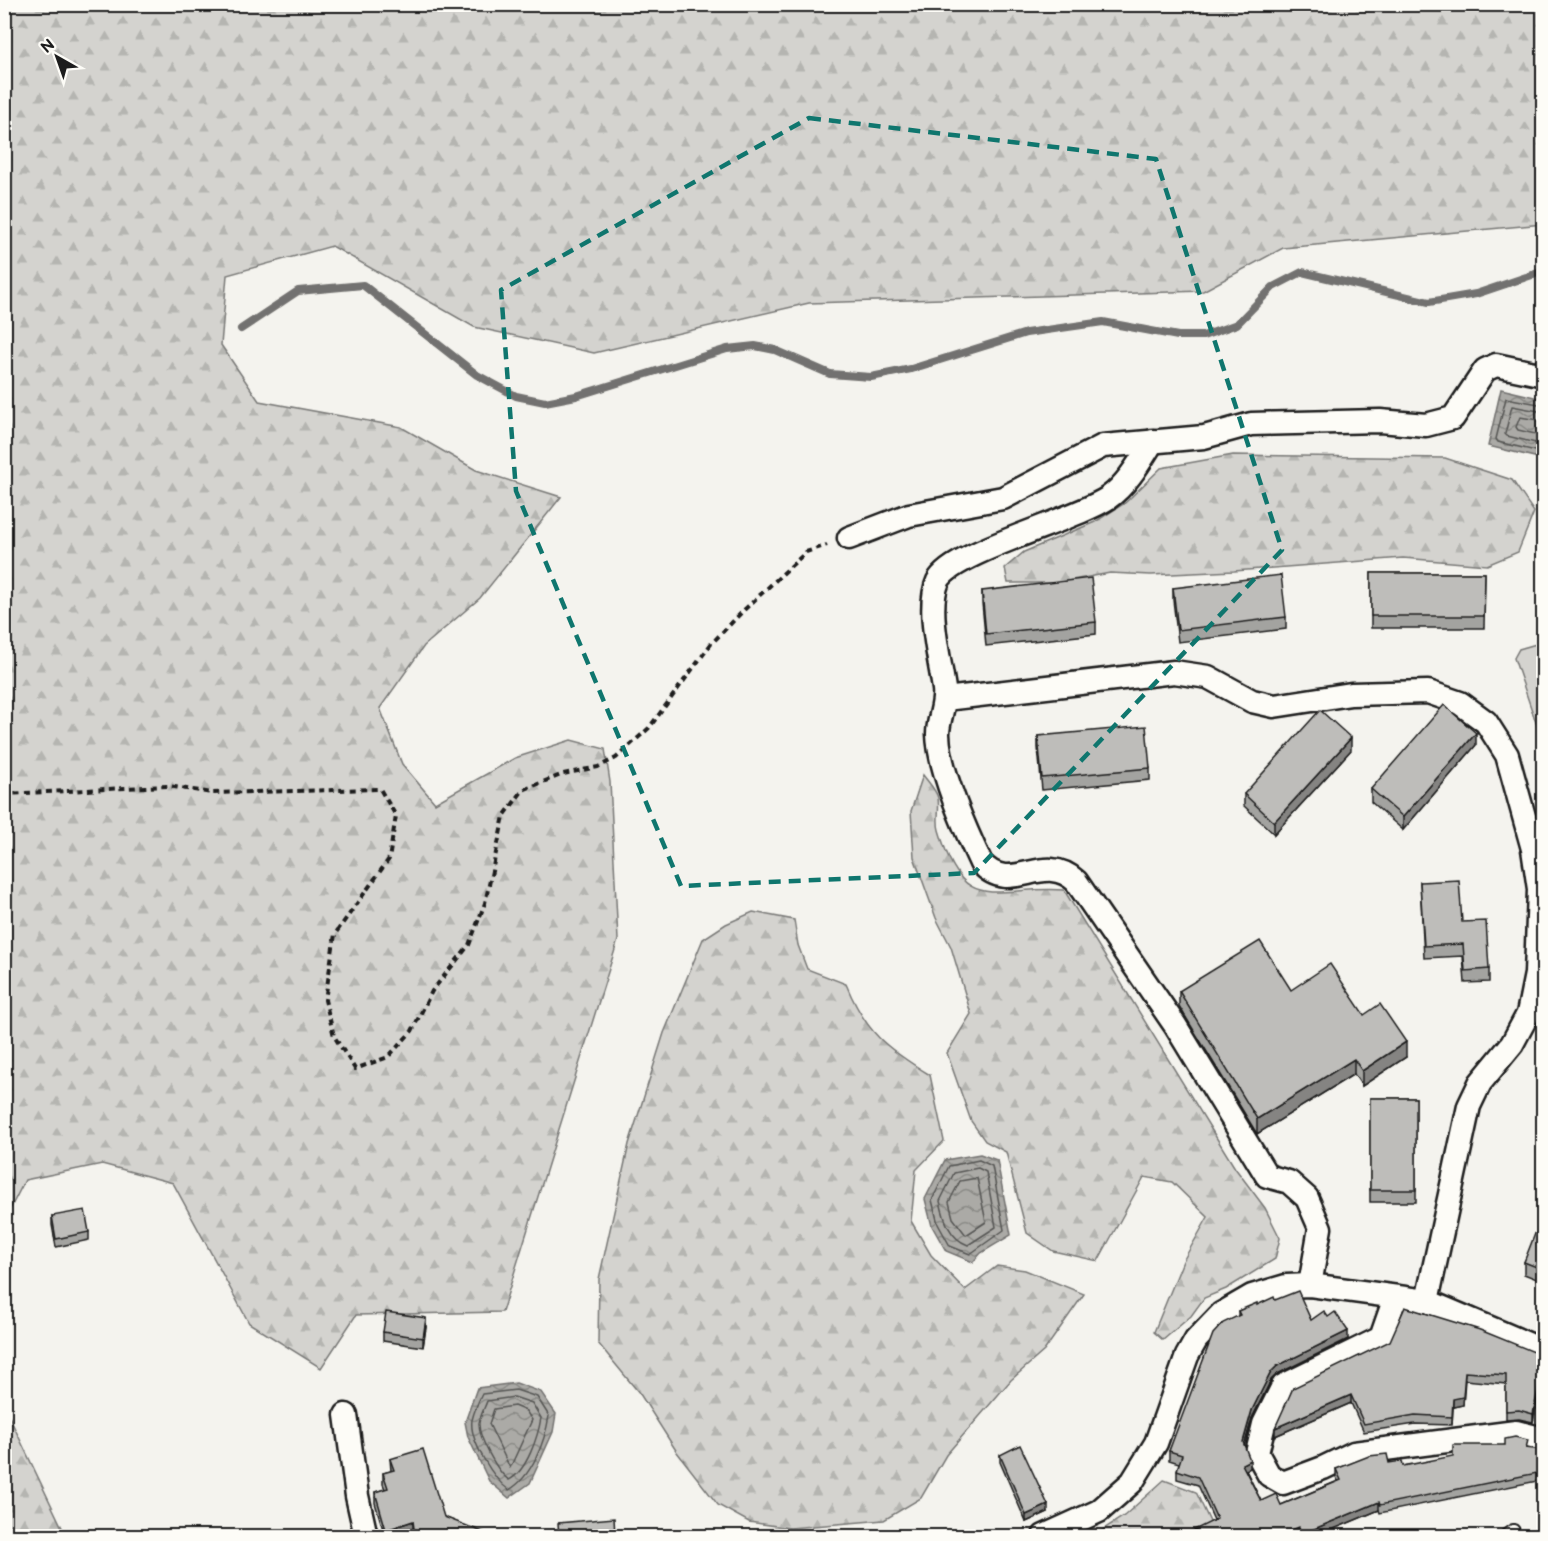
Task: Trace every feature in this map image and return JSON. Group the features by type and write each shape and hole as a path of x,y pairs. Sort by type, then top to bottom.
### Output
{"street":[{"path":"849,538 909,516 1003,498 1054,469 1103,446 1204,437 1251,424 1380,421 1426,425 1453,418 1485,370 1496,365 1544,375"},
{"path":"1153,441 1136,467 1109,497 974,556 948,569 939,579 935,589 934,612 945,699 938,732 942,758 981,863 993,874 1002,877 1048,868 1068,874 1076,881 1175,1025 1267,1176 1289,1182 1307,1198 1320,1228 1310,1285"},
{"path":"945,699 1174,672 1208,676 1252,701 1274,706 1350,694 1428,692 1460,703 1485,722 1508,755 1533,849 1539,889 1536,974 1528,1014 1512,1044 1480,1083 1469,1106 1427,1301"},
{"path":"1044,1536 1069,1531 1111,1503 1142,1470 1155,1443 1186,1356 1221,1314 1252,1296 1286,1286 1310,1285 1395,1299 1427,1301 1544,1351"},
{"path":"1395,1299 1381,1338 1283,1386 1264,1424 1257,1454 1269,1475 1283,1483 1354,1453 1516,1432 1544,1439"},
{"path":"346,1415 357,1496 366,1536"}],"path":[{"path":"4,794 168,786 212,793 380,789 396,816 389,859 334,934 325,999 333,1036 355,1069 388,1057 411,1031 432,991 469,945 485,903 504,816 522,790 563,774 598,766 616,758 648,728 711,644 745,609 806,552 849,538"}],"highlighted area":[{"path":"809,118 1156,159 1282,550 974,873 681,886 516,491 501,290"}],"green space":[{"path":"5,5 1543,5 1543,224 1283,248 1203,291 809,303 594,353 474,327 332,246 227,275 221,345 259,401 401,427 476,470 561,497 480,598 424,646 380,708 402,764 435,803 515,758 571,740 605,749 610,782 618,940 502,1312 356,1315 321,1368 249,1323 173,1183 102,1164 25,1180 5,1219"},
{"path":"1233,455 1445,458 1512,480 1534,512 1518,552 1487,565 1403,558 1234,571 1151,575 1110,573 1056,583 1008,583 1005,568 1024,552 1095,522 1125,503 1161,468"},
{"path":"1544,642 1543,743 1514,658 1519,649"},
{"path":"923,775 938,798 938,826 949,858 959,876 971,886 985,891 1000,892 1064,890 1235,1168 1265,1208 1280,1238 1275,1259 1226,1289 1204,1298 1191,1316 1163,1340 1154,1332 1183,1261 1208,1217 1172,1182 1144,1177 1098,1261 1053,1251 1027,1233 1006,1152 985,1141 971,1121 947,1053 971,1014 951,947 936,918 914,857 911,811"},
{"path":"753,912 794,920 798,945 807,969 846,984 861,1015 879,1038 930,1075 944,1141 916,1170 911,1221 931,1255 965,1290 997,1266 1025,1270 1084,1294 1044,1351 1011,1380 946,1455 921,1498 884,1520 790,1528 749,1522 718,1505 677,1452 640,1394 598,1343 599,1279 629,1144 664,1033 703,939 726,924"},
{"path":"5,1408 66,1536 5,1536"},
{"path":"1164,1480 1196,1492 1211,1524 1189,1536 1093,1536 1124,1516"}],"water":[{"path":"1501,389 1543,399 1543,459 1488,446"},
{"path":"980,1154 997,1160 1011,1235 981,1253 973,1262 946,1251 932,1226 925,1199 945,1160"},
{"path":"516,1383 541,1392 556,1414 553,1432 530,1483 509,1498 489,1481 468,1437 465,1422 477,1388"}],"building":[{"path":"1371,573 1485,573 1484,616 1371,616"},
{"path":"1281,575 1286,617 1178,630 1173,588"},
{"path":"1091,578 1096,622 986,634 982,591"},
{"path":"1444,705 1476,733 1403,817 1371,789"},
{"path":"1320,710 1351,738 1274,822 1244,794"},
{"path":"1146,726 1150,768 1042,778 1038,736"},
{"path":"1459,880 1462,922 1486,921 1489,969 1465,971 1463,944 1424,946 1420,882"},
{"path":"1260,941 1291,990 1330,964 1364,1015 1380,1004 1406,1042 1362,1071 1354,1059 1257,1119 1179,991"},
{"path":"1370,1098 1416,1098 1416,1190 1370,1190"},
{"path":"85,1210 89,1232 56,1239 52,1216"},
{"path":"1540,1221 1544,1222 1544,1270 1524,1262"},
{"path":"1298,1291 1311,1320 1324,1311 1328,1317 1335,1312 1348,1331 1277,1366 1271,1372 1252,1410 1243,1442 1250,1460 1242,1464 1261,1501 1276,1494 1281,1505 1341,1480 1336,1469 1369,1456 1387,1454 1389,1463 1402,1461 1403,1466 1453,1456 1453,1445 1505,1445 1505,1439 1515,1437 1528,1440 1526,1448 1544,1450 1544,1475 1542,1472 1380,1505 1379,1502 1302,1534 1299,1527 1278,1536 1182,1536 1217,1519 1198,1477 1177,1470 1182,1455 1169,1451 1213,1334 1223,1323 1240,1315 1238,1311 1274,1297 1275,1300"},
{"path":"1405,1307 1480,1330 1544,1356 1544,1382 1540,1380 1533,1414 1519,1410 1506,1411 1506,1375 1465,1372 1463,1397 1453,1399 1452,1417 1415,1415 1364,1424 1351,1395 1275,1428 1293,1388 1390,1341"},
{"path":"386,1312 426,1318 423,1338 383,1332"},
{"path":"1020,1445 1048,1505 1026,1515 1000,1455"},
{"path":"423,1449 444,1517 490,1536 415,1536 413,1521 386,1530 375,1492 388,1488 383,1473 394,1470 390,1459"},
{"path":"614,1518 615,1536 559,1536 558,1523"}],"waterway":[{"path":"241,329 298,291 363,285 477,375 516,396 545,402 576,396 727,349 755,346 775,350 830,374 871,377 911,369 1026,333 1103,322 1178,336 1203,336 1237,324 1273,287 1302,272 1429,302 1476,294 1544,271"}]}
